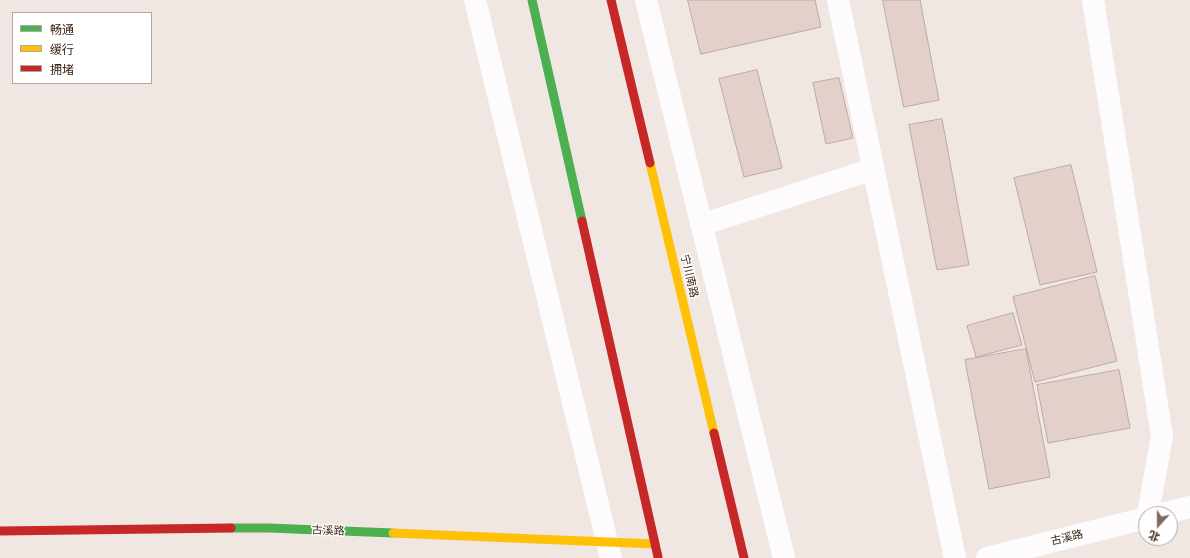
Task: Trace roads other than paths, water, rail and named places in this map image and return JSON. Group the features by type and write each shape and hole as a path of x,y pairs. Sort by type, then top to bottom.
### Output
{"main road":[{"path":"532,0 658,558"},
{"name":"宁川南路","path":"611,0 744,558"},
{"name":"古溪路","path":"0,531 269,528 609,550 655,544"}],"street":[{"path":"474,0 609,550"},
{"path":"646,0 784,558"},
{"path":"838,0 955,558"},
{"path":"1093,0 1162,436 1149,506"},
{"path":"701,225 874,169"},
{"path":"1178,510 1190,507"},
{"name":"古溪路","path":"987,558 1138,520"}]}
